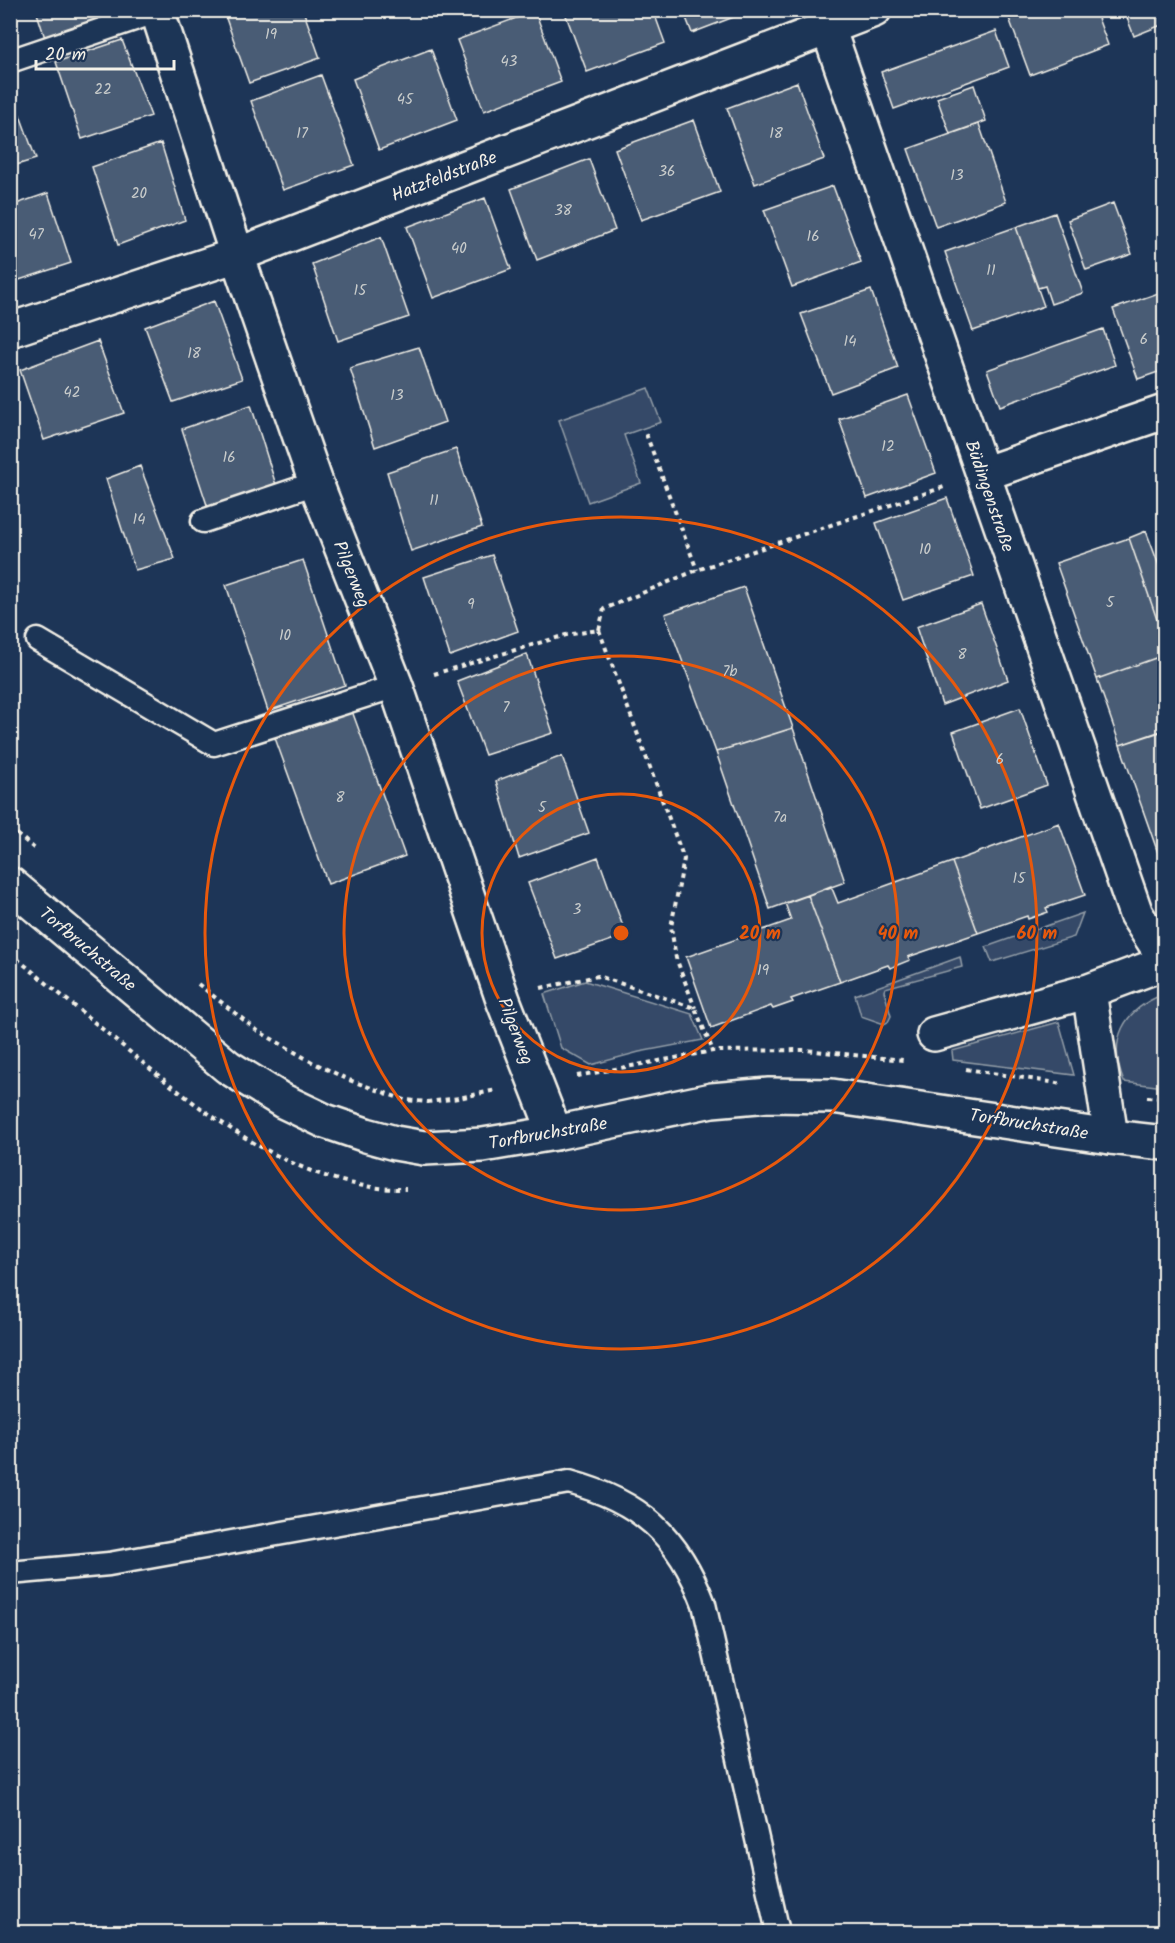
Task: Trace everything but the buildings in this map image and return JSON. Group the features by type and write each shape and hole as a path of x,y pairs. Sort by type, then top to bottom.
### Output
{"street":[{"name":"Hatzfeldstraße","path":"10,330 237,255 874,10"},
{"name":"Pilgerweg","path":"158,11 237,255 316,483 396,686 503,1000 555,1133"},
{"name":"Büdingenstraße","path":"828,28 1136,914 1164,957"},
{"path":"982,474 1164,412"},
{"name":"Torfbruchstraße","path":"10,884 228,1067 284,1101 325,1121 366,1136 424,1148 483,1145 555,1133 712,1100 779,1095 843,1098 1164,1143"},
{"path":"934,1034 1089,991 1164,963"},
{"path":"1089,991 1111,1137"}],"lane":[{"name":"Pilgerweg","path":"10,61 158,11"},
{"path":"203,521 316,483"},
{"path":"38,640 214,744 396,686"},
{"path":"10,1573 109,1564 569,1482 605,1493 646,1518 666,1536 682,1557 704,1604 778,1932"}],"path":[{"path":"646,434 697,570"},
{"path":"713,1051 676,958 671,927 684,859 599,630 604,609 697,570 982,474"},
{"path":"396,686 566,635 599,630"},
{"path":"503,1000 543,987 598,976 695,1008"}],"shaded area":[{"path":"648,388 661,422 624,435 641,483 588,502 559,420"},
{"path":"1083,913 1074,937 992,962 986,947"},
{"path":"960,957 962,967 885,988 891,1016 888,1022 884,1024 861,1016 855,995"},
{"path":"585,981 692,1014 703,1040 639,1052 591,1065 561,1048 544,994"},
{"path":"1164,994 1164,1087 1124,1082 1117,1053 1122,1028 1138,1009"},
{"path":"1059,1022 1074,1075 953,1060 952,1051"}]}
